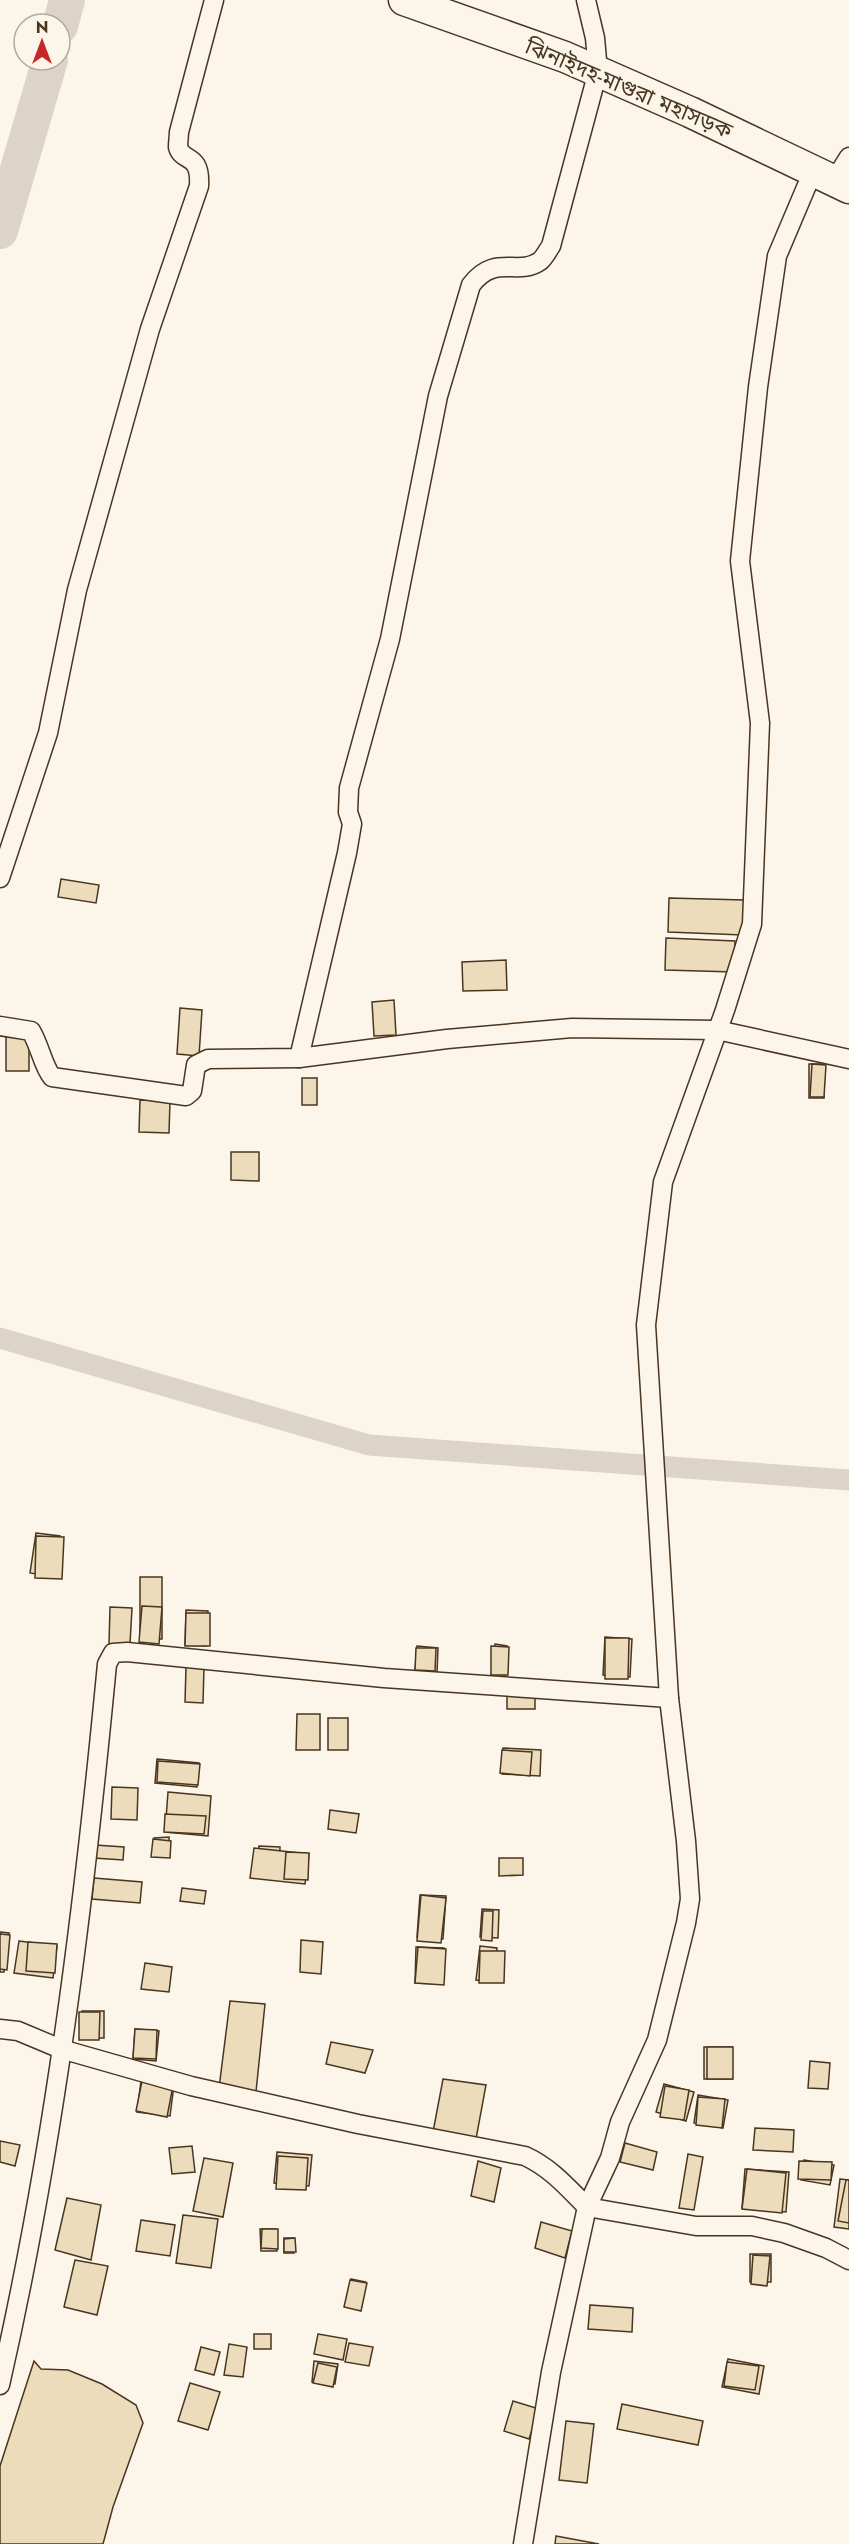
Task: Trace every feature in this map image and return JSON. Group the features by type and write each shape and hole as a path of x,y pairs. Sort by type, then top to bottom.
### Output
{"highway":[{"name":"ঝিনাইদহ-মাগুরা মহাসড়ক","path":"404,0 565,57 836,174"}],"street":[{"path":"0,878 48,733 77,590 150,329 199,186 200,171 192,159 182,153 178,147 179,132 214,0"},
{"path":"299,1058 347,853 352,824 348,812 349,788 390,639 438,396 471,285 479,274 491,268 525,266 540,262 551,246 598,71 595,38 586,0"},
{"path":"523,2544 551,2372 587,2207 610,2158 620,2122 657,2040 686,1923 690,1876 669,1698 646,1325 663,1182 752,924 760,723 740,561 758,387 777,256 836,174"},
{"path":"0,1026 31,1031 42,1053 46,1070 52,1077 186,1096 192,1091 196,1065 201,1061 299,1058 572,1028 717,1030 849,1059"},
{"path":"0,2385 24,2281 61,2049 93,1810 107,1664 113,1653 127,1652 384,1678 669,1698"},
{"path":"0,2029 18,2031 61,2049 191,2086 358,2124 525,2156 555,2174 587,2207 696,2226 752,2226 784,2233 826,2248 849,2260"}],"building":[{"path":"61,879 99,885 96,903 58,897"},
{"path":"669,898 744,900 743,935 668,932"},
{"path":"666,938 735,941 734,972 665,970"},
{"path":"506,960 507,990 463,991 462,962"},
{"path":"394,1000 396,1035 374,1036 372,1002"},
{"path":"180,1008 202,1010 199,1056 177,1054"},
{"path":"6,1036 29,1036 29,1071 6,1071"},
{"path":"809,1064 824,1064 824,1098 809,1098"},
{"path":"812,1064 826,1065 824,1097 810,1097"},
{"path":"302,1078 317,1078 317,1105 302,1105"},
{"path":"140,1100 170,1101 169,1133 139,1132"},
{"path":"231,1152 259,1152 259,1181 231,1180"},
{"path":"36,1533 60,1536 55,1577 30,1573"},
{"path":"36,1536 64,1537 62,1579 35,1578"},
{"path":"140,1577 162,1577 162,1639 140,1639"},
{"path":"142,1606 162,1607 159,1644 139,1642"},
{"path":"110,1607 132,1608 130,1644 109,1644"},
{"path":"186,1610 208,1611 206,1646 185,1645"},
{"path":"186,1613 210,1613 210,1646 185,1646"},
{"path":"605,1637 632,1639 630,1677 603,1675"},
{"path":"605,1638 629,1638 628,1679 605,1679"},
{"path":"495,1644 507,1646 504,1679 491,1678"},
{"path":"417,1646 438,1648 437,1673 415,1671"},
{"path":"491,1646 509,1647 508,1675 491,1675"},
{"path":"416,1648 436,1648 435,1671 415,1670"},
{"path":"186,1667 204,1667 203,1703 185,1702"},
{"path":"507,1691 535,1691 535,1709 507,1709"},
{"path":"297,1714 320,1714 320,1750 296,1750"},
{"path":"328,1718 348,1718 348,1750 328,1750"},
{"path":"503,1748 541,1750 540,1776 502,1774"},
{"path":"502,1750 532,1752 530,1776 500,1773"},
{"path":"157,1759 199,1763 197,1787 155,1783"},
{"path":"158,1761 200,1764 198,1785 157,1782"},
{"path":"112,1787 138,1788 137,1820 111,1819"},
{"path":"168,1792 211,1796 208,1836 165,1832"},
{"path":"330,1810 359,1814 356,1833 328,1829"},
{"path":"165,1814 206,1816 204,1834 164,1832"},
{"path":"169,1837 170,1857 155,1857 154,1838"},
{"path":"153,1839 171,1841 170,1858 151,1857"},
{"path":"95,1845 124,1847 123,1860 94,1858"},
{"path":"259,1846 280,1847 279,1879 257,1878"},
{"path":"254,1848 309,1854 305,1884 250,1878"},
{"path":"286,1852 309,1853 308,1880 284,1879"},
{"path":"499,1858 523,1858 523,1875 499,1876"},
{"path":"94,1878 142,1882 140,1903 92,1899"},
{"path":"182,1888 206,1891 204,1904 180,1901"},
{"path":"420,1895 446,1896 443,1939 417,1937"},
{"path":"421,1895 446,1898 441,1943 417,1941"},
{"path":"482,1909 499,1910 498,1938 480,1937"},
{"path":"483,1911 493,1911 492,1941 481,1940"},
{"path":"0,1932 9,1933 4,1972 0,1972"},
{"path":"0,1934 10,1935 7,1970 0,1969"},
{"path":"301,1940 323,1942 321,1974 300,1972"},
{"path":"19,1941 57,1946 53,1978 14,1973"},
{"path":"28,1942 57,1944 55,1973 26,1971"},
{"path":"480,1946 497,1948 493,1982 476,1980"},
{"path":"416,1947 444,1948 442,1984 415,1983"},
{"path":"418,1947 446,1949 444,1985 415,1983"},
{"path":"480,1951 505,1951 504,1983 479,1983"},
{"path":"145,1963 172,1967 169,1992 141,1989"},
{"path":"230,2001 265,2004 256,2092 219,2088"},
{"path":"82,2011 104,2011 104,2038 82,2038"},
{"path":"79,2012 100,2012 99,2040 79,2040"},
{"path":"135,2029 159,2031 156,2061 133,2059"},
{"path":"135,2029 157,2030 156,2059 133,2058"},
{"path":"331,2042 373,2050 365,2073 326,2064"},
{"path":"704,2047 732,2047 732,2079 704,2079"},
{"path":"707,2047 733,2047 733,2079 707,2079"},
{"path":"810,2061 830,2063 828,2089 808,2088"},
{"path":"443,2079 486,2085 476,2139 433,2132"},
{"path":"141,2081 174,2085 170,2116 137,2112"},
{"path":"142,2081 173,2086 167,2117 136,2111"},
{"path":"664,2084 694,2092 686,2121 656,2112"},
{"path":"665,2086 689,2090 684,2120 660,2117"},
{"path":"698,2095 728,2100 723,2128 694,2123"},
{"path":"698,2097 725,2099 722,2128 696,2125"},
{"path":"755,2128 794,2130 793,2152 753,2150"},
{"path":"0,2141 20,2145 15,2166 0,2162"},
{"path":"625,2143 657,2152 653,2170 620,2162"},
{"path":"192,2146 195,2172 172,2174 169,2148"},
{"path":"277,2152 312,2155 309,2186 274,2183"},
{"path":"688,2154 703,2157 694,2210 679,2208"},
{"path":"278,2156 308,2158 306,2190 276,2189"},
{"path":"204,2158 233,2163 223,2217 193,2211"},
{"path":"804,2160 834,2165 830,2185 801,2180"},
{"path":"478,2161 501,2168 494,2202 471,2196"},
{"path":"799,2161 832,2162 831,2180 798,2179"},
{"path":"745,2169 789,2172 786,2212 742,2208"},
{"path":"747,2169 786,2173 782,2213 742,2209"},
{"path":"840,2179 849,2180 849,2229 834,2227"},
{"path":"846,2180 849,2180 849,2223 838,2221"},
{"path":"67,2198 101,2205 91,2260 55,2250"},
{"path":"183,2215 218,2219 211,2268 176,2263"},
{"path":"141,2220 175,2225 170,2256 136,2251"},
{"path":"541,2222 572,2231 565,2258 535,2248"},
{"path":"260,2229 276,2229 277,2251 261,2251"},
{"path":"262,2229 278,2229 278,2249 261,2248"},
{"path":"284,2238 294,2238 294,2253 284,2253"},
{"path":"295,2238 296,2252 284,2252 284,2239"},
{"path":"750,2254 771,2254 771,2282 750,2282"},
{"path":"753,2255 770,2256 767,2286 751,2284"},
{"path":"75,2260 108,2266 97,2315 64,2307"},
{"path":"351,2279 366,2282 361,2309 347,2306"},
{"path":"350,2280 367,2283 361,2311 344,2307"},
{"path":"590,2305 633,2308 632,2332 588,2329"},
{"path":"254,2334 271,2334 271,2349 254,2349"},
{"path":"318,2334 347,2339 343,2360 314,2354"},
{"path":"349,2343 373,2347 369,2366 345,2362"},
{"path":"229,2344 247,2347 243,2377 224,2375"},
{"path":"201,2347 220,2352 214,2375 195,2370"},
{"path":"728,2359 764,2366 759,2394 722,2387"},
{"path":"34,2361 41,2369 68,2370 102,2384 136,2405 143,2423 113,2507 103,2544 0,2544 0,2466"},
{"path":"314,2361 338,2364 335,2384 312,2382"},
{"path":"727,2362 759,2366 755,2390 724,2386"},
{"path":"318,2363 337,2367 333,2387 313,2383"},
{"path":"190,2383 220,2392 208,2430 178,2421"},
{"path":"513,2401 539,2409 529,2439 504,2431"},
{"path":"622,2404 703,2421 698,2445 617,2429"},
{"path":"566,2421 594,2424 587,2483 559,2480"},
{"path":"556,2536 599,2544 555,2544"}],"waterway":[{"path":"64,12 67,0"},
{"path":"0,231 46,72"},
{"path":"0,1338 369,1445 849,1480"}]}
